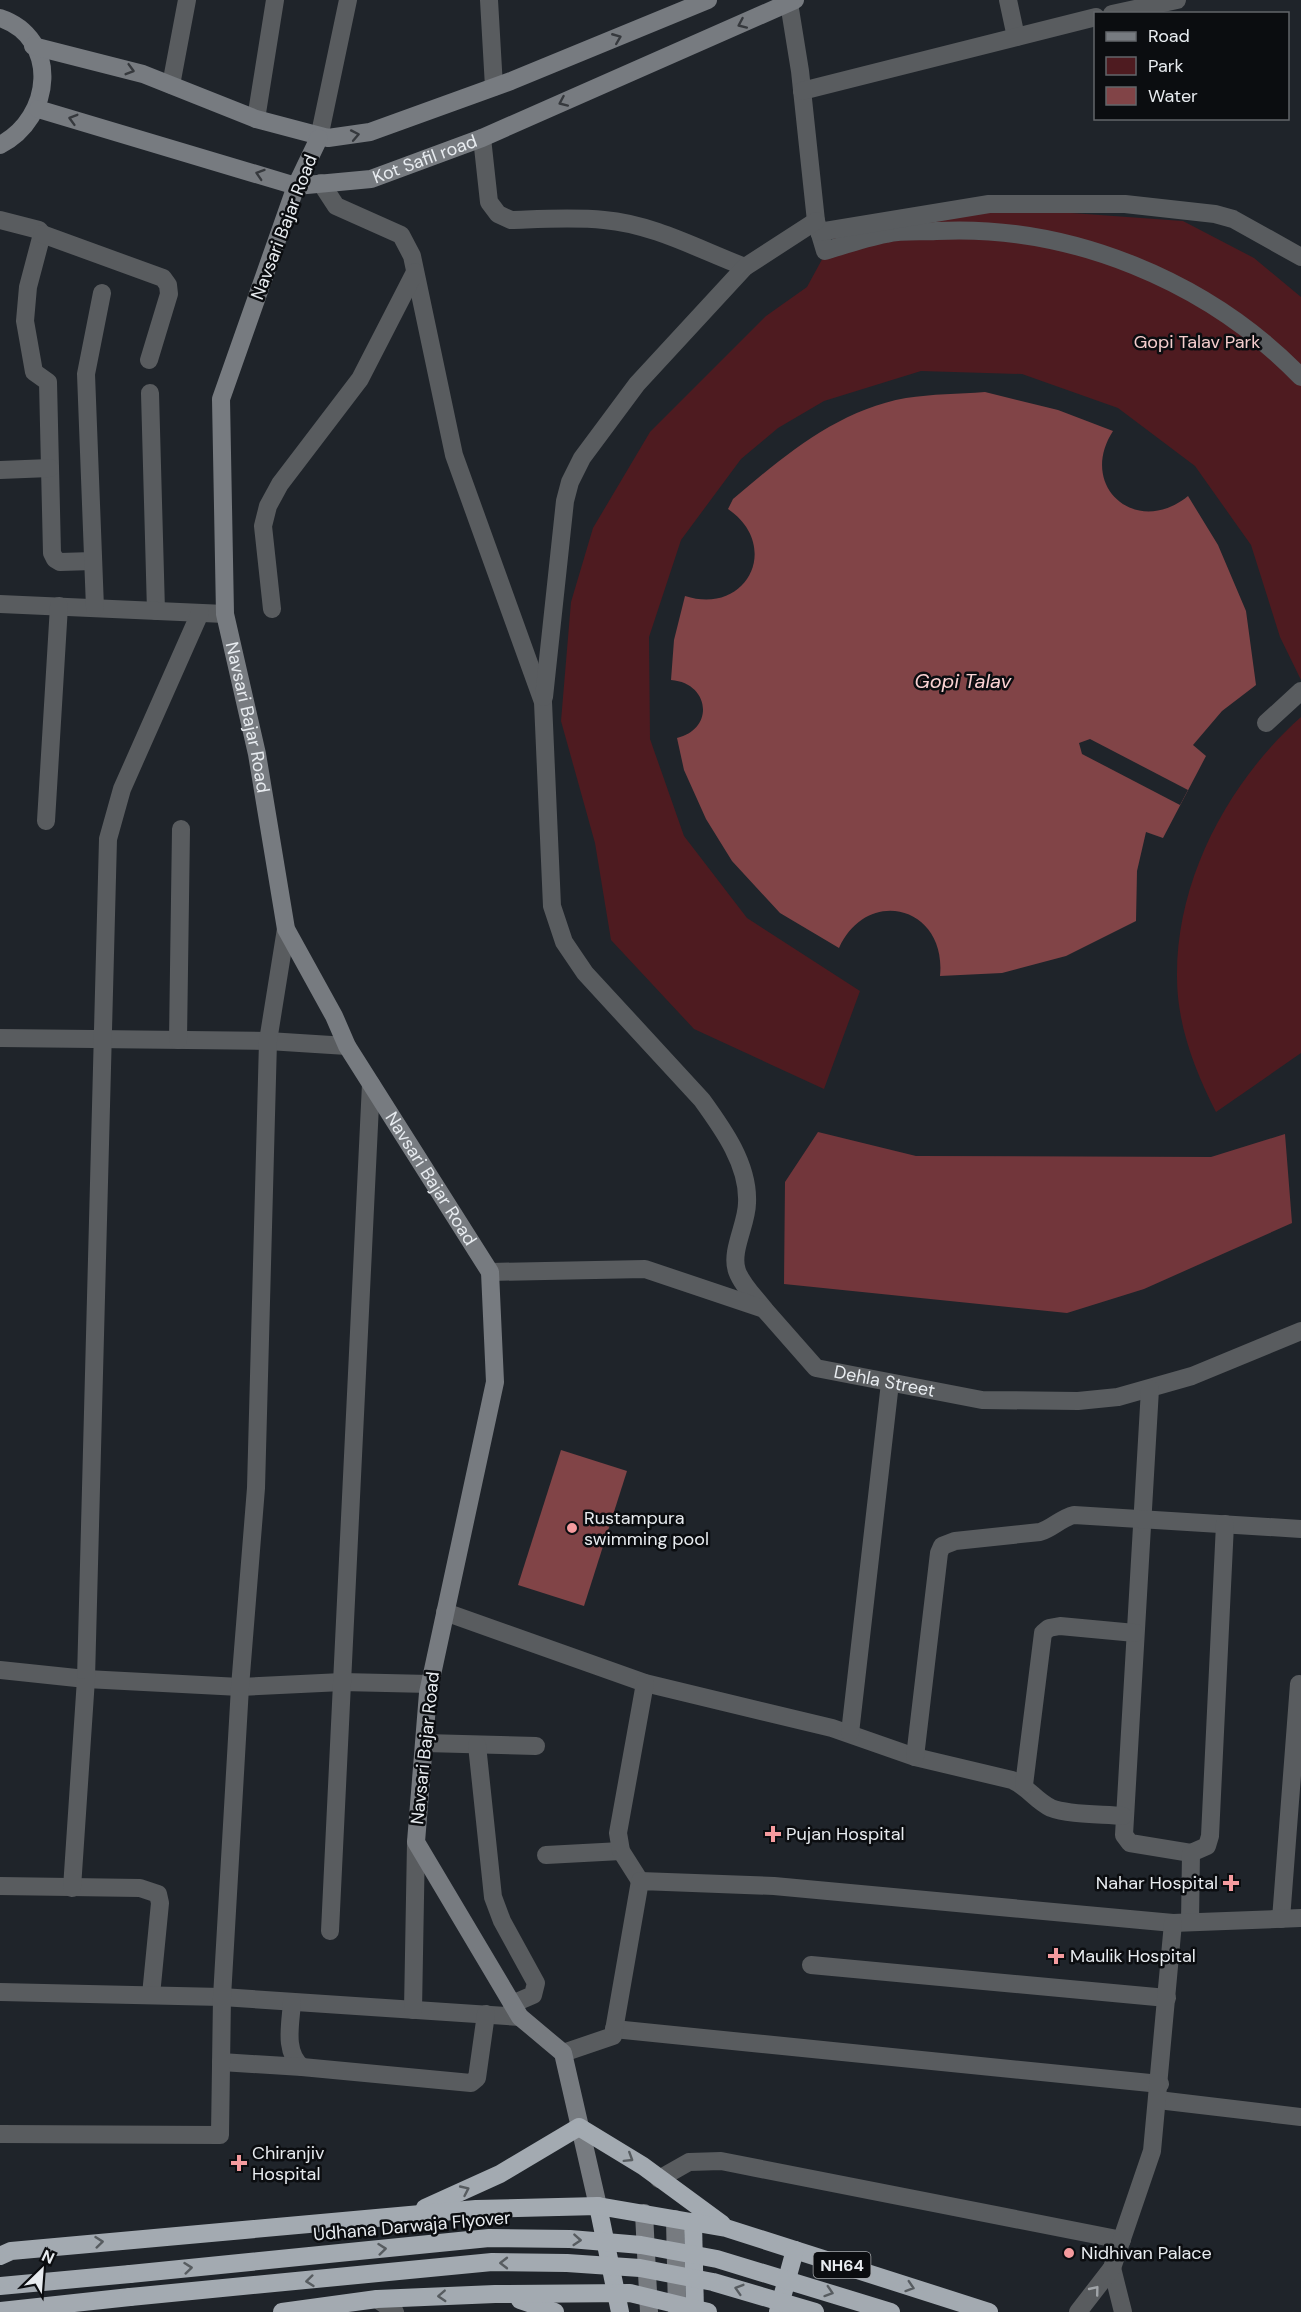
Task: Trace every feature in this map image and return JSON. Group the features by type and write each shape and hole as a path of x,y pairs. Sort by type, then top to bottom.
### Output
{"highway":[{"path":"412,2214 500,2174 579,2127 659,2179 726,2228"},
{"path":"4,2253 412,2214 476,2209 598,2206 620,2312"},
{"name":"NH64","path":"598,2206 726,2228 989,2312"},
{"path":"282,2312 377,2300 495,2294 617,2293 649,2305 690,2310 693,2222"},
{"name":"Udhana Darwaja Flyover","path":"0,2286 489,2238 570,2239 640,2245 717,2259 891,2312"},
{"path":"778,2312 795,2250"},
{"path":"0,2310 492,2262 567,2263 640,2268 713,2282 815,2312"},
{"path":"495,2294 555,2312"}],"main road":[{"path":"33,46 123,68 256,119 319,138 370,132 494,87 708,0"},
{"name":"Kot Safil road","path":"38,109 296,186 371,179 482,138 792,2"},
{"path":"0,145 14,138 28,125 38,109 43,87 41,66 33,46 21,31 2,18"},
{"name":"Navsari Bajar Road","path":"319,138 296,186 221,399 225,614 258,754 286,928 334,1016 347,1046 490,1272 495,1382 430,1684 416,1842 516,2010 563,2053"},
{"path":"563,2053 598,2206"},
{"path":"644,2214 649,2305"},
{"path":"675,2219 690,2310"}],"street":[{"path":"171,85 187,0"},
{"path":"256,119 274,0"},
{"path":"319,138 348,0"},
{"path":"489,0 494,87"},
{"path":"1008,0 1016,36"},
{"path":"1121,12 1178,0"},
{"path":"792,2 818,227 825,251 888,233 977,229 1019,232 1102,254 1161,279 1220,310 1258,337 1301,377"},
{"path":"802,91 1094,17"},
{"path":"482,138 489,202 498,214 511,220 605,220 626,223 644,227 745,267"},
{"path":"321,183 336,206 401,235 412,256 454,455 543,702"},
{"path":"543,702 562,525 570,482 582,458 623,400 745,267 818,227 989,204 1125,204 1215,214 1233,219 1301,256"},
{"path":"0,220 39,230 42,234 163,278 168,285 169,294 149,360"},
{"path":"42,234 28,287 25,321 34,372 48,382 55,559 60,562 93,561"},
{"path":"272,609 263,526 268,506 280,484 360,379 415,272"},
{"path":"95,608 86,374 102,293"},
{"path":"150,393 156,611"},
{"path":"0,470 50,468"},
{"path":"0,604 225,614"},
{"path":"46,821 59,606"},
{"path":"72,1888 86,1679 108,838 122,789 200,613"},
{"path":"1266,723 1301,691"},
{"name":"Dehla Street","path":"543,702 552,906 564,942 585,973 702,1100 717,1121 744,1174 747,1204 736,1269 741,1280 816,1368 982,1400 1078,1401 1118,1397 1192,1376 1301,1331"},
{"path":"178,1040 181,829"},
{"path":"0,2134 220,2135 222,1997 240,1686 256,1488 268,1041 286,928"},
{"path":"0,1038 268,1041 347,1046"},
{"path":"330,1931 371,1084"},
{"path":"490,1272 645,1269 764,1308"},
{"path":"850,1733 890,1383"},
{"path":"1150,1389 1124,1816 1124,1835 1130,1843 1191,1853 1207,1846 1210,1836 1225,1524"},
{"path":"915,1757 939,1553 942,1546 955,1541 1040,1532 1052,1529 1067,1516 1074,1515 1301,1529"},
{"path":"445,1612 645,1683 850,1733 915,1757 1024,1785 1039,1801 1054,1809 1124,1816"},
{"path":"1024,1785 1043,1633 1049,1628 1060,1626 1135,1634"},
{"path":"0,1670 86,1679 240,1686 342,1682 430,1684"},
{"path":"563,2053 613,2036 640,1881 621,1851 618,1833 645,1683"},
{"path":"1281,1919 1299,1684"},
{"path":"425,1743 536,1746"},
{"path":"0,1992 222,1997 486,2014 516,2010 533,1995 536,1983 502,1920 493,1897 477,1745"},
{"path":"413,2010 416,1842"},
{"path":"546,1855 621,1851"},
{"path":"1078,2312 1112,2268 1152,2151 1167,1998 1182,1922 1191,1853"},
{"path":"640,1881 774,1886 1182,1922 1301,1918"},
{"path":"0,1886 140,1888 158,1894 160,1903 151,1995"},
{"path":"811,1965 1167,1998"},
{"path":"292,2002 289,2045 296,2062 302,2067"},
{"path":"221,2062 471,2083 477,2078 486,2014"},
{"path":"614,2029 1159,2092 1301,2116"},
{"path":"659,2179 688,2162 721,2161 1122,2240"},
{"path":"1112,2268 1123,2312"},
{"path":"377,2300 395,2312"}],"green space":[{"name":"Gopi Talav Park","path":"1003,208 1183,221 1254,258 1301,297 1301,680 1280,637 1251,545 1195,466 1118,408 1022,374 921,371 824,401 778,428 741,459 681,540 649,637 650,739 684,836 747,918 860,991 824,1089 694,1029 611,940 595,843 561,721 571,602 593,528 650,432 766,316 807,287 838,230"},
{"path":"1301,717 1301,1053 1216,1112 1194,1064 1180,1013 1177,977 1179,940 1186,904 1197,869 1212,834 1230,802 1251,771"}],"shaded area":[{"path":"818,1132 916,1156 1211,1157 1285,1134 1292,1223 1144,1289 1067,1313 784,1284 785,1182"}],"water":[{"name":"Gopi Talav","path":"985,392 1058,410 1113,431 1104,452 1102,471 1107,487 1118,500 1132,509 1150,511 1169,508 1188,496 1218,545 1246,611 1256,685 1222,711 1193,745 1206,756 1163,838 1146,832 1137,871 1136,921 1066,956 1002,973 940,976 939,952 931,934 919,920 903,912 886,911 868,916 852,928 839,948 780,913 732,861 706,819 684,770 677,738 698,726 703,707 694,689 684,683 671,680 674,640 685,596 707,600 725,596 740,587 750,574 754,558 753,541 744,524 728,509 733,499 772,466 835,424 881,404 906,398"},
{"name":"Rustampura swimming pool","path":"561,1450 627,1471 584,1606 518,1585"}],"pier":[{"path":"1090,739 1188,790 1180,805 1082,754 1079,743"}],"place":[{"name":"Rustampura swimming pool","path":"572,1528"},
{"name":"Pujan Hospital","path":"773,1834"},
{"name":"Nahar Hospital","path":"1231,1883"},
{"name":"Maulik Hospital","path":"1056,1956"},
{"name":"Chiranjiv Hospital","path":"239,2163"},
{"name":"Nidhivan Palace","path":"1069,2253"}]}
